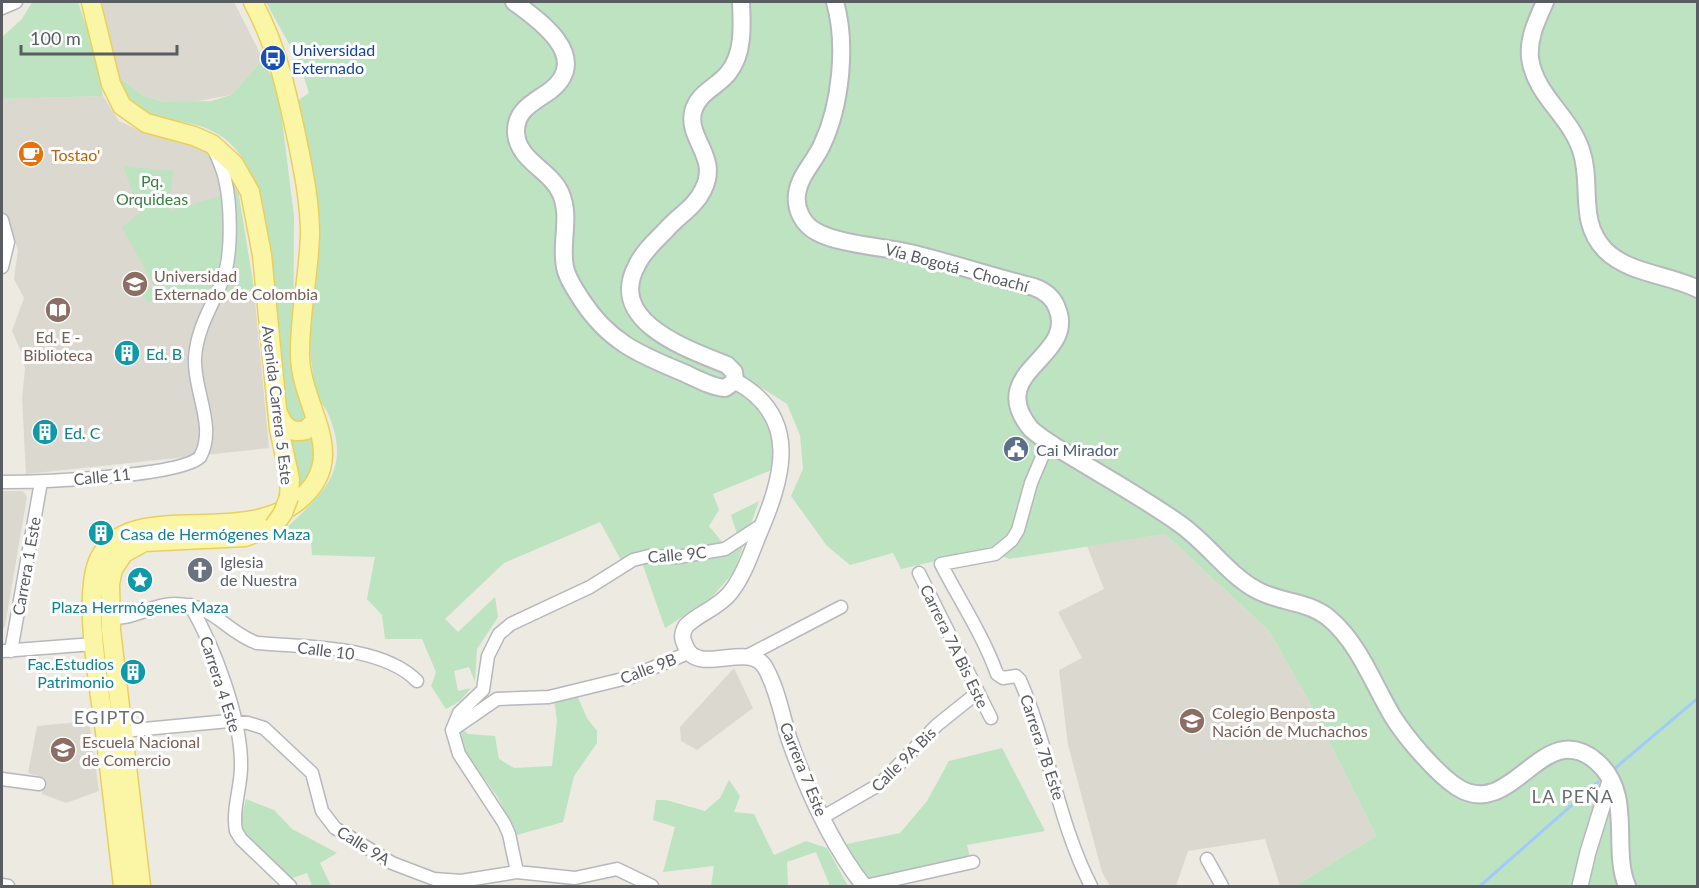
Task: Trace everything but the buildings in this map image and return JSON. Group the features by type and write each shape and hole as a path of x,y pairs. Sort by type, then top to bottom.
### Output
{"main road":[{"name":"Avenida Carrera 5 Este","path":"91,2 111,84 122,106 133,116 146,123 194,136 212,144 229,157 239,171 253,203 262,255 277,410 290,479 289,497 283,513 275,520"},
{"path":"123,886 94,644 94,573 99,559 117,548 144,542 244,537 275,520 303,497 320,472 325,450 300,357 310,234 306,184 283,70 253,2"},
{"path":"514,2 544,24 564,53 565,65 559,82 524,110 516,132 524,154 547,173 561,195 565,212 565,267 570,281 592,317 610,335 633,352 719,387 728,387 735,381 734,372 727,364 669,341 646,323 631,296 631,283 642,256 693,205 705,187 708,165 705,151 694,128 693,111 701,96 724,78 736,59 740,45 741,2"},
{"name":"Vía Bogotá - Choachí","path":"836,2 843,40 834,106 823,143 798,188 797,201 800,213 811,228 822,234 944,262 1034,287 1050,296 1059,312 1057,336 1025,376 1017,398 1018,409 1025,422 1048,442 1181,525 1256,590 1313,608 1327,616 1357,651 1403,732 1457,787 1477,795 1491,794 1544,757 1569,750 1582,752 1596,760 1610,781 1621,818 1621,865 1627,886"},
{"path":"1545,2 1532,35 1531,63 1538,82 1571,127 1582,150 1585,164 1586,213 1596,238 1604,249 1624,264 1698,289"},
{"path":"277,410 286,427 295,431 306,430 316,420"},
{"path":"117,548 110,584 110,617 141,886"}],"street":[{"path":"2,8 16,2"},
{"name":"Calle 11","path":"2,482 41,482 178,467 200,457 207,440 196,373 196,350 203,320 224,277 229,250 226,180 212,144"},
{"path":"2,220 8,242 2,267"},
{"path":"688,653 683,642 683,631 690,622 730,594 741,578 764,523 781,466 780,435 763,400 735,381"},
{"name":"Carrera 7B Este","path":"1048,442 1031,483 1018,530 1012,540 995,554 941,564 967,615 988,648 997,674 1003,678 1016,676 1021,682 1062,804 1072,843 1091,886"},
{"name":"Carrera 1 Este","path":"6,651 41,482"},
{"name":"Calle 9C","path":"452,730 459,713 483,690 491,648 504,629 590,587 640,558 678,557 725,549 764,523"},
{"name":"Carrera 7A Bis Este","path":"919,573 991,718"},
{"path":"110,617 130,616 164,604 190,605"},
{"name":"Calle 10","path":"190,605 211,612 257,643 351,652 399,666 417,681"},
{"name":"Carrera 4 Este","path":"190,605 205,633 237,721 241,766 236,831 241,839 290,886"},
{"name":"Calle 9B","path":"452,730 497,699 549,697 630,677 688,653 696,658 747,656 841,607"},
{"path":"6,651 94,644"},
{"name":"Carrera 7 Este","path":"747,656 757,658 766,669 790,741 823,817 845,860 864,886"},
{"name":"Calle 9A Bis","path":"823,817 880,784 937,725 978,693"},
{"name":"Calle 9A","path":"123,731 237,721 256,725 271,732 314,778 322,811 329,822 345,835 405,869 434,879 461,884 517,872 575,878 617,869 652,886"},
{"path":"452,730 456,748 490,797 507,829 517,872"},
{"path":"2,779 39,784"},
{"path":"1580,886 1610,781"},
{"path":"1207,859 1222,886"},
{"path":"864,886 900,883 973,862"},
{"path":"2,885 8,886"}],"shaded area":[{"path":"102,2 234,2 263,59 231,95 193,102 164,102 144,96 117,76"},
{"name":"Universidad Externado de Colombia","path":"103,96 119,121 136,129 183,140 209,153 227,172 238,191 254,289 269,448 26,474 22,398 25,370 23,356 12,331 24,298 14,279 18,250 2,209 2,99"},
{"path":"2,491 23,491 27,497 5,626 2,630"},
{"name":"Colegio Benposta Nación de Muchachos","path":"1165,534 1269,631 1307,698 1376,836 1295,886 1280,886 1265,839 1188,851 1176,886 1110,886 1102,872 1068,745 1059,670 1082,658 1058,612 1104,589 1087,546"},
{"path":"734,668 753,708 697,750 681,741 680,727"},
{"name":"Escuela Nacional de Comercio","path":"89,721 99,791 66,803 42,794 44,778 28,773 37,726"}],"green space":[{"path":"32,2 78,2 94,49 103,96 2,99 2,37 22,19"},
{"path":"266,2 1697,2 1697,886 1295,886 1376,836 1307,698 1269,631 1165,534 1009,559 987,549 901,569 893,553 850,565 827,546 791,496 803,469 800,435 787,404 759,386 750,395 770,429 774,469 713,494 719,510 709,526 723,543 737,534 731,515 759,501 734,572 710,599 665,628 639,554 621,560 600,522 504,563 445,619 458,632 495,597 498,617 477,649 475,682 469,667 454,671 458,691 471,688 460,701 446,709 431,686 436,672 422,639 385,639 382,615 367,599 375,557 312,555 311,542 276,539 326,486 337,456 336,437 328,413 316,392 311,360 297,101 309,93 299,62"},
{"path":"263,59 275,84 280,104 294,216 293,374 304,416 301,423 286,421 278,362 268,238 262,205 252,175 237,151 218,134 201,126 149,115 139,108 128,95 117,76 144,96 164,102 211,101 231,95"},
{"name":"Pq. Orquideas","path":"123,166 173,171 169,211 238,191 254,289 174,304 146,301 142,293 154,286 122,227 140,213"},
{"path":"312,430 317,466 296,495 288,438"},
{"path":"576,693 587,718 597,731 597,743 574,776 563,822 517,835 497,796 460,746 456,733 461,728 468,734 495,736 499,759 514,768 552,766 557,721 554,699"},
{"path":"1002,748 1045,831 967,845 970,858 869,879 842,845 900,833 927,801 949,761"},
{"path":"729,780 740,796 734,812 754,814 774,855 806,841 827,848 848,886 830,886 816,852 787,862 788,886 711,886 714,866 663,872 675,827 653,820 656,800 666,800 705,811 720,798"},
{"path":"246,799 274,810 292,829 337,853 320,863 331,886 312,886 307,873 290,879 244,833 241,823"}],"waterway":[{"path":"1613,770 1698,698"},
{"path":"1480,886 1598,782"}],"place":[{"name":"Universidad Externado","path":"273,58"},
{"name":"Tostao'","path":"31,154"},
{"name":"Universidad Externado de Colombia","path":"135,284"},
{"name":"Ed. E - Biblioteca","path":"58,310"},
{"name":"Ed. B","path":"127,353"},
{"name":"Ed. C","path":"45,432"},
{"name":"Cai Mirador","path":"1016,449"},
{"name":"Casa de Hermógenes Maza","path":"101,533"},
{"name":"Iglesia de Nuestra","path":"200,570"},
{"name":"Plaza Herrmógenes Maza","path":"140,580"},
{"name":"Fac.Estudios Patrimonio","path":"133,672"},
{"name":"Colegio Benposta Nación de Muchachos","path":"1192,721"},
{"name":"Escuela Nacional de Comercio","path":"63,750"}],"district":[{"name":"EGIPTO","path":"110,717"},
{"name":"LA PEÑA","path":"1573,796"}]}
